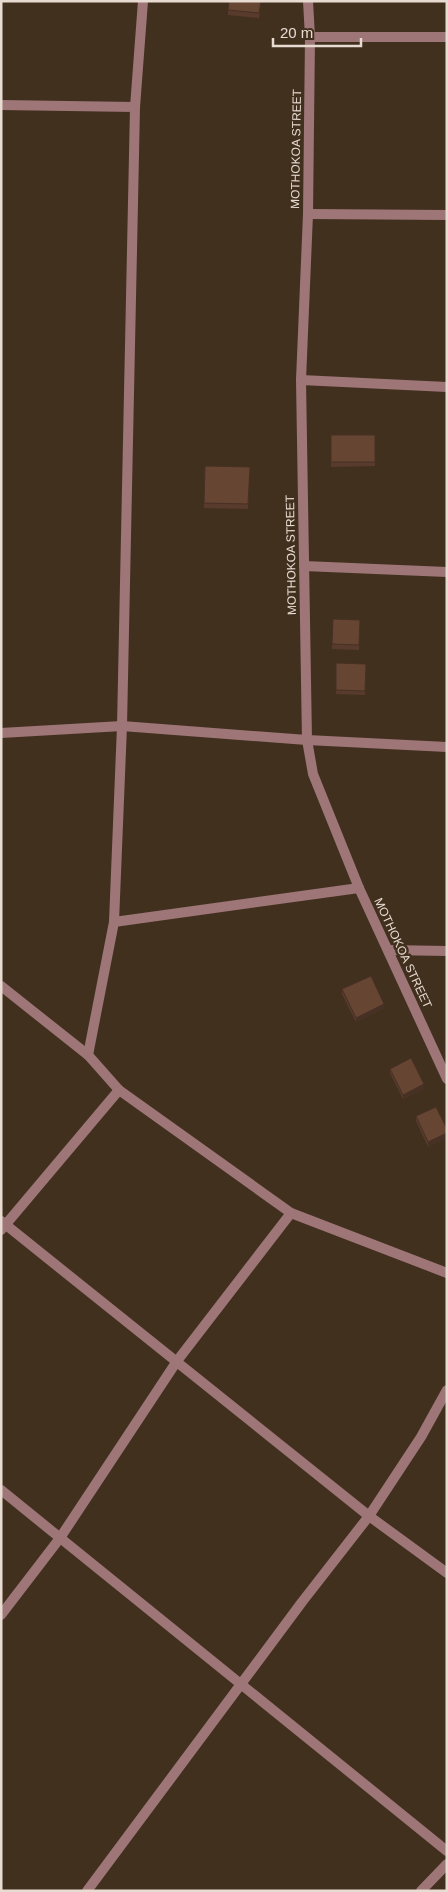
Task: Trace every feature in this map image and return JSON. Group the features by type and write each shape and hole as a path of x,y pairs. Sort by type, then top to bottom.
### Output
{"street":[{"path":"88,1055 114,922 122,726 135,107 143,1"},
{"name":"MOTHOKOA STREET","path":"308,1 310,37 308,214 301,380 307,740 314,774 359,888 447,1079"},
{"path":"310,37 447,37"},
{"path":"1,105 135,107"},
{"path":"308,214 447,215"},
{"path":"301,380 447,387"},
{"path":"304,566 447,572"},
{"path":"1,732 122,726 307,740 447,747"},
{"path":"114,922 359,888"},
{"path":"388,950 447,951"},
{"path":"1,986 88,1055 119,1090 291,1213 447,1273"},
{"path":"119,1090 3,1225 177,1361 369,1516 447,1573"},
{"path":"1,1615 60,1538 177,1361 291,1213"},
{"path":"87,1891 302,1602 369,1516 422,1437 447,1390"},
{"path":"1,1490 447,1851"},
{"path":"421,1891 447,1864"}],"building":[{"path":"229,1 261,1 259,13 228,10"},
{"path":"331,435 375,435 375,462 331,462"},
{"path":"205,466 250,467 248,504 204,503"},
{"path":"333,619 360,620 359,645 332,644"},
{"path":"336,663 366,664 365,691 336,690"},
{"path":"371,976 384,1004 356,1018 342,989"},
{"path":"411,1058 424,1084 403,1095 390,1069"},
{"path":"436,1107 447,1129 447,1133 428,1142 416,1116"}]}
